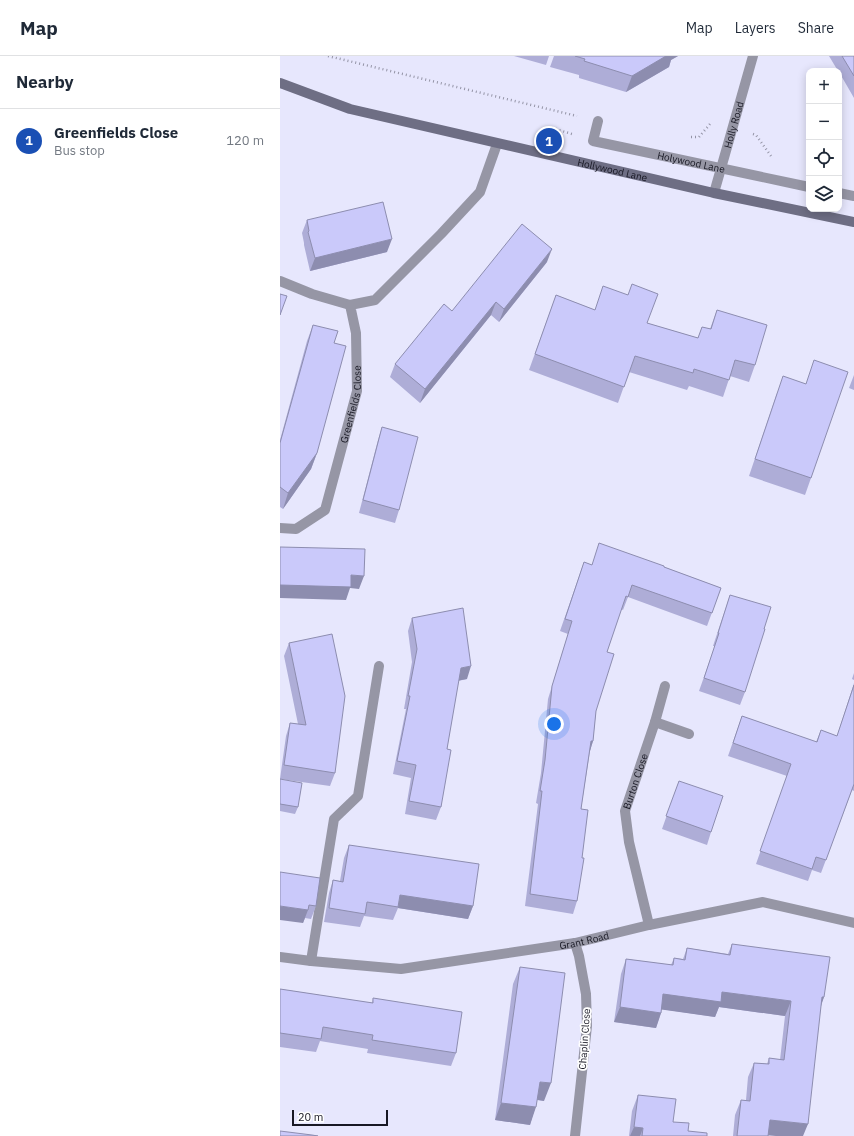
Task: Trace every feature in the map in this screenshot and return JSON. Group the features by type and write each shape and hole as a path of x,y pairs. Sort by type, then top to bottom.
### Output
{"main road":[{"name":"Hollywood Lane","path":"280,84 350,109 714,193 854,222"}],"street":[{"name":"Holly Road","path":"714,193 753,56"},
{"name":"Holywood Lane","path":"598,121 593,141 806,186"},
{"path":"280,281 312,294 350,305 375,300 480,192 497,144"},
{"path":"842,194 854,196"},
{"name":"Greenfields Close","path":"280,528 296,528 325,510 357,391 356,333 350,305"},
{"path":"311,961 334,819 358,796 379,666"},
{"name":"Burton Close","path":"649,925 629,842 626,811 665,686"},
{"path":"654,722 689,734"},
{"name":"Grant Road","path":"280,957 401,969 575,943 649,925 763,902 854,923"},
{"name":"Chaplin Close","path":"575,943 586,994 587,1019 575,1136"}],"path":[{"path":"328,56 598,121"},
{"path":"685,138 699,137 710,124 733,127 756,135 770,155 777,159"}],"building":[{"path":"575,56 666,56 632,76 584,61 585,59"},
{"path":"842,56 854,56 854,76"},
{"path":"383,202 392,239 315,258 308,232 307,220"},
{"path":"522,224 552,249 504,309 496,302 425,389 395,364 444,304 452,311"},
{"path":"632,284 658,294 647,323 698,338 702,327 711,329 717,310 767,325 755,365 735,360 729,380 694,369 693,373 635,356 624,387 535,354 556,295 595,310 603,286 628,295"},
{"path":"280,294 287,296 280,315"},
{"path":"313,325 338,331 334,343 346,346 317,453 288,493 280,487 280,443"},
{"path":"814,360 848,372 811,478 755,459 783,376 806,384"},
{"path":"382,427 418,437 399,510 363,500"},
{"path":"599,543 721,588 712,613 632,585 628,597 626,596 607,652 614,654 596,711 593,741 591,741 581,809 588,810 582,858 584,858 577,901 530,894 552,686 572,621 565,619 584,562 592,565"},
{"path":"280,547 365,549 364,576 351,575 351,587 280,585"},
{"path":"730,595 771,607 745,692 704,678"},
{"path":"463,608 471,666 461,668 447,749 451,750 441,807 409,801 416,765 397,761 410,696 408,696 417,649 412,618"},
{"path":"332,634 345,696 335,773 284,765 290,723 306,725 289,643"},
{"path":"854,685 854,784 826,860 816,857 812,869 760,851 791,764 733,743 742,716 817,742 821,730 837,736"},
{"path":"280,779 302,783 298,807 280,804"},
{"path":"679,781 723,796 711,832 666,816"},
{"path":"349,845 479,864 473,906 400,895 398,907 367,902 365,914 329,908 333,880 343,882"},
{"path":"280,872 320,878 316,906 309,905 308,910 280,906"},
{"path":"732,944 830,957 824,997 822,997 808,1124 770,1120 768,1136 737,1136 741,1100 750,1101 754,1063 769,1064 769,1058 784,1060 791,1001 722,992 721,1002 663,994 661,1013 620,1007 626,959 673,965 674,958 685,960 687,948 730,955"},
{"path":"520,967 565,973 551,1083 540,1082 536,1107 501,1103"},
{"path":"280,989 373,1003 373,998 462,1012 456,1053 372,1040 373,1035 323,1027 321,1039 280,1033"},
{"path":"638,1095 676,1099 673,1122 689,1123 688,1131 707,1133 707,1136 642,1136 643,1128 634,1127"},
{"path":"280,1131 312,1135 318,1136 280,1136"}],"place":[{"name":"Greenfields Close","path":"549,141"}]}
